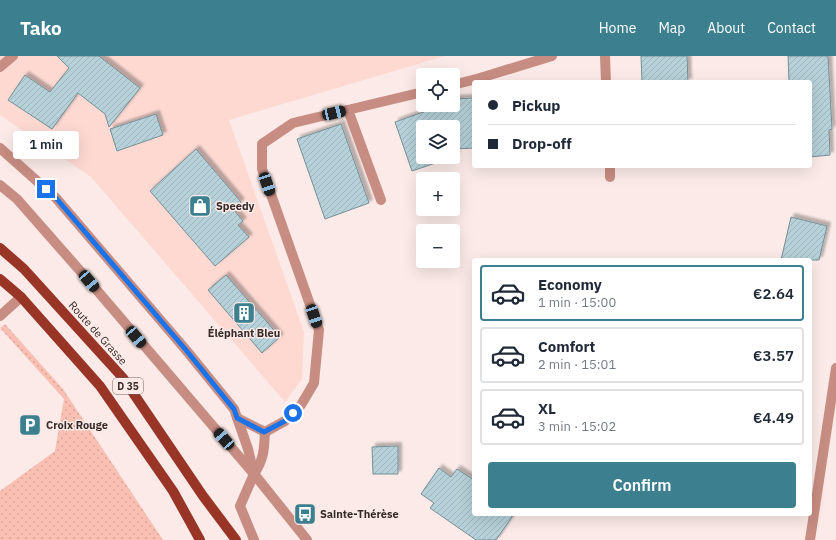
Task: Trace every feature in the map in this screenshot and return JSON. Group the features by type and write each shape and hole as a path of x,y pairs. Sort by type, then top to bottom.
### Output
{"main road":[{"name":"Route de Grasse","path":"0,248 24,269 123,378 203,496 236,540"},
{"name":"D 35","path":"0,279 22,297 100,386 173,491 200,540"}],"street":[{"path":"0,67 13,56"},
{"path":"472,80 552,56"},
{"path":"605,56 606,80"},
{"path":"460,83 472,80"},
{"path":"264,432 285,421 301,406 314,383 319,330 262,169 262,144 293,123 416,94"},
{"path":"348,110 381,200"},
{"path":"0,148 56,198 234,409 248,449 254,474"},
{"path":"610,168 610,177"},
{"path":"0,185 17,199 63,251 254,474 307,540"},
{"path":"0,316 22,297"},
{"path":"810,540 836,368"},
{"path":"237,418 264,432"},
{"path":"254,540 240,506 254,474 261,464 263,456 264,432"}],"shaded area":[{"path":"0,56 445,56 229,120 304,332 302,379 285,402 91,177 0,115"},
{"path":"5,324 63,389 163,540 0,540 0,491 55,451 64,399 0,328"}],"building":[{"path":"57,56 99,56 140,88 109,127 105,114 78,93 52,129 8,100 25,75 50,92 69,68"},
{"path":"641,56 687,56 688,80 642,80"},
{"path":"788,56 828,56 832,129 829,130 830,155 812,157 812,80 789,80"},
{"path":"472,98 472,148 460,149 460,120 416,120 416,164 433,164 412,171 395,122 423,112 460,112 460,99"},
{"path":"156,114 163,135 117,151 110,129"},
{"path":"341,124 369,203 325,219 297,139"},
{"name":"Speedy","path":"196,149 241,202 233,209 243,221 238,225 249,237 215,266 150,191"},
{"path":"791,217 827,226 819,260 812,260 812,258 781,258"},
{"name":"Éléphant Bleu","path":"226,275 280,337 262,353 208,290"},
{"path":"398,446 398,474 373,474 372,447"},
{"path":"439,468 451,477 457,469 472,479 472,516 513,516 496,540 476,540 430,508 434,503 421,494"}],"place":[{"name":"Speedy","path":"200,206"},
{"name":"Éléphant Bleu","path":"244,313"},
{"name":"Croix Rouge","path":"30,425"},
{"name":"Sainte-Thérèse","path":"305,514"}],"route":[{"path":"46,189 56,198 186,350 234,409 237,418 264,432 285,421 293,413"}]}
